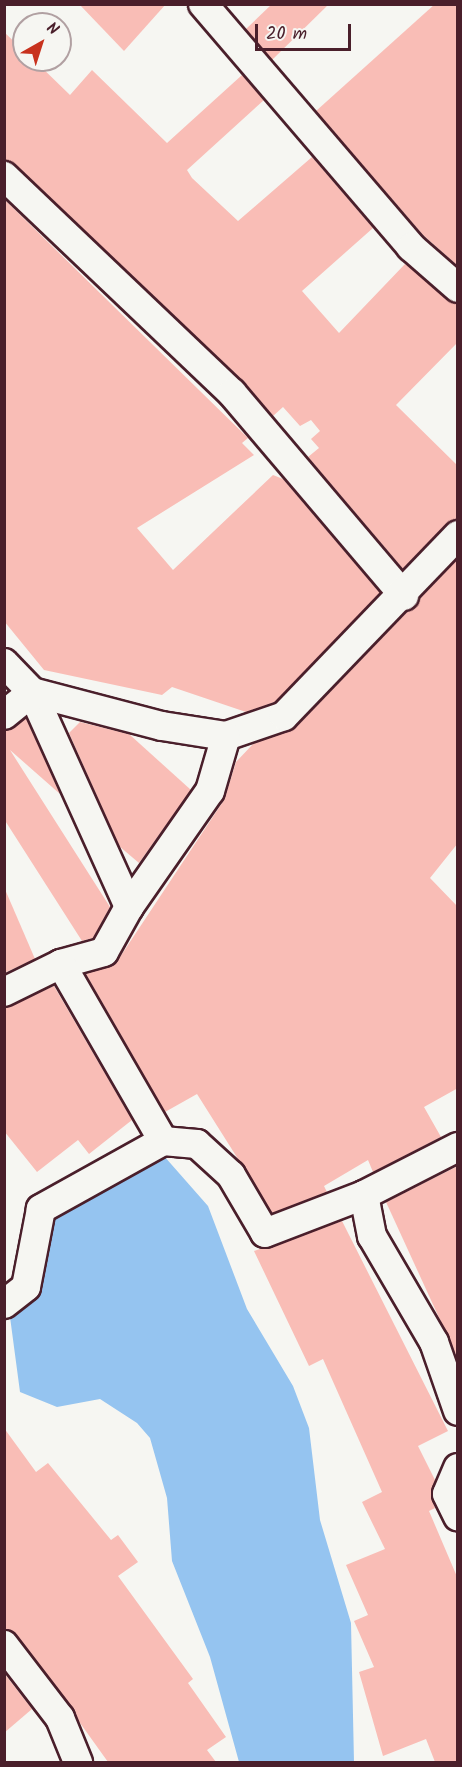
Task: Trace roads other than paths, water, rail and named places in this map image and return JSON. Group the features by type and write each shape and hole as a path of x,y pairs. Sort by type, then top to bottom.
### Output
{"street":[{"path":"203,4 411,247 458,288"},
{"path":"4,176 232,393 404,597"},
{"path":"32,692 162,726 226,736 284,716 404,597 458,536"},
{"path":"4,663 32,692 129,907"},
{"path":"4,715 32,692"},
{"path":"4,992 61,964 104,952 129,907 210,791 226,736"},
{"path":"61,964 163,1141"},
{"path":"4,1304 26,1287 41,1209 163,1141 197,1144 231,1175 265,1233 364,1195 458,1147"},
{"path":"364,1195 372,1236 434,1342 458,1411"},
{"path":"457,1470 447,1494 458,1517"},
{"path":"4,1645 60,1718 78,1762"}],"water":[{"path":"164,1156 208,1206 247,1309 293,1386 309,1428 320,1520 351,1623 354,1762 239,1762 210,1657 172,1561 167,1498 150,1438 137,1423 100,1399 57,1407 20,1392 10,1317 36,1287 54,1207"}]}
